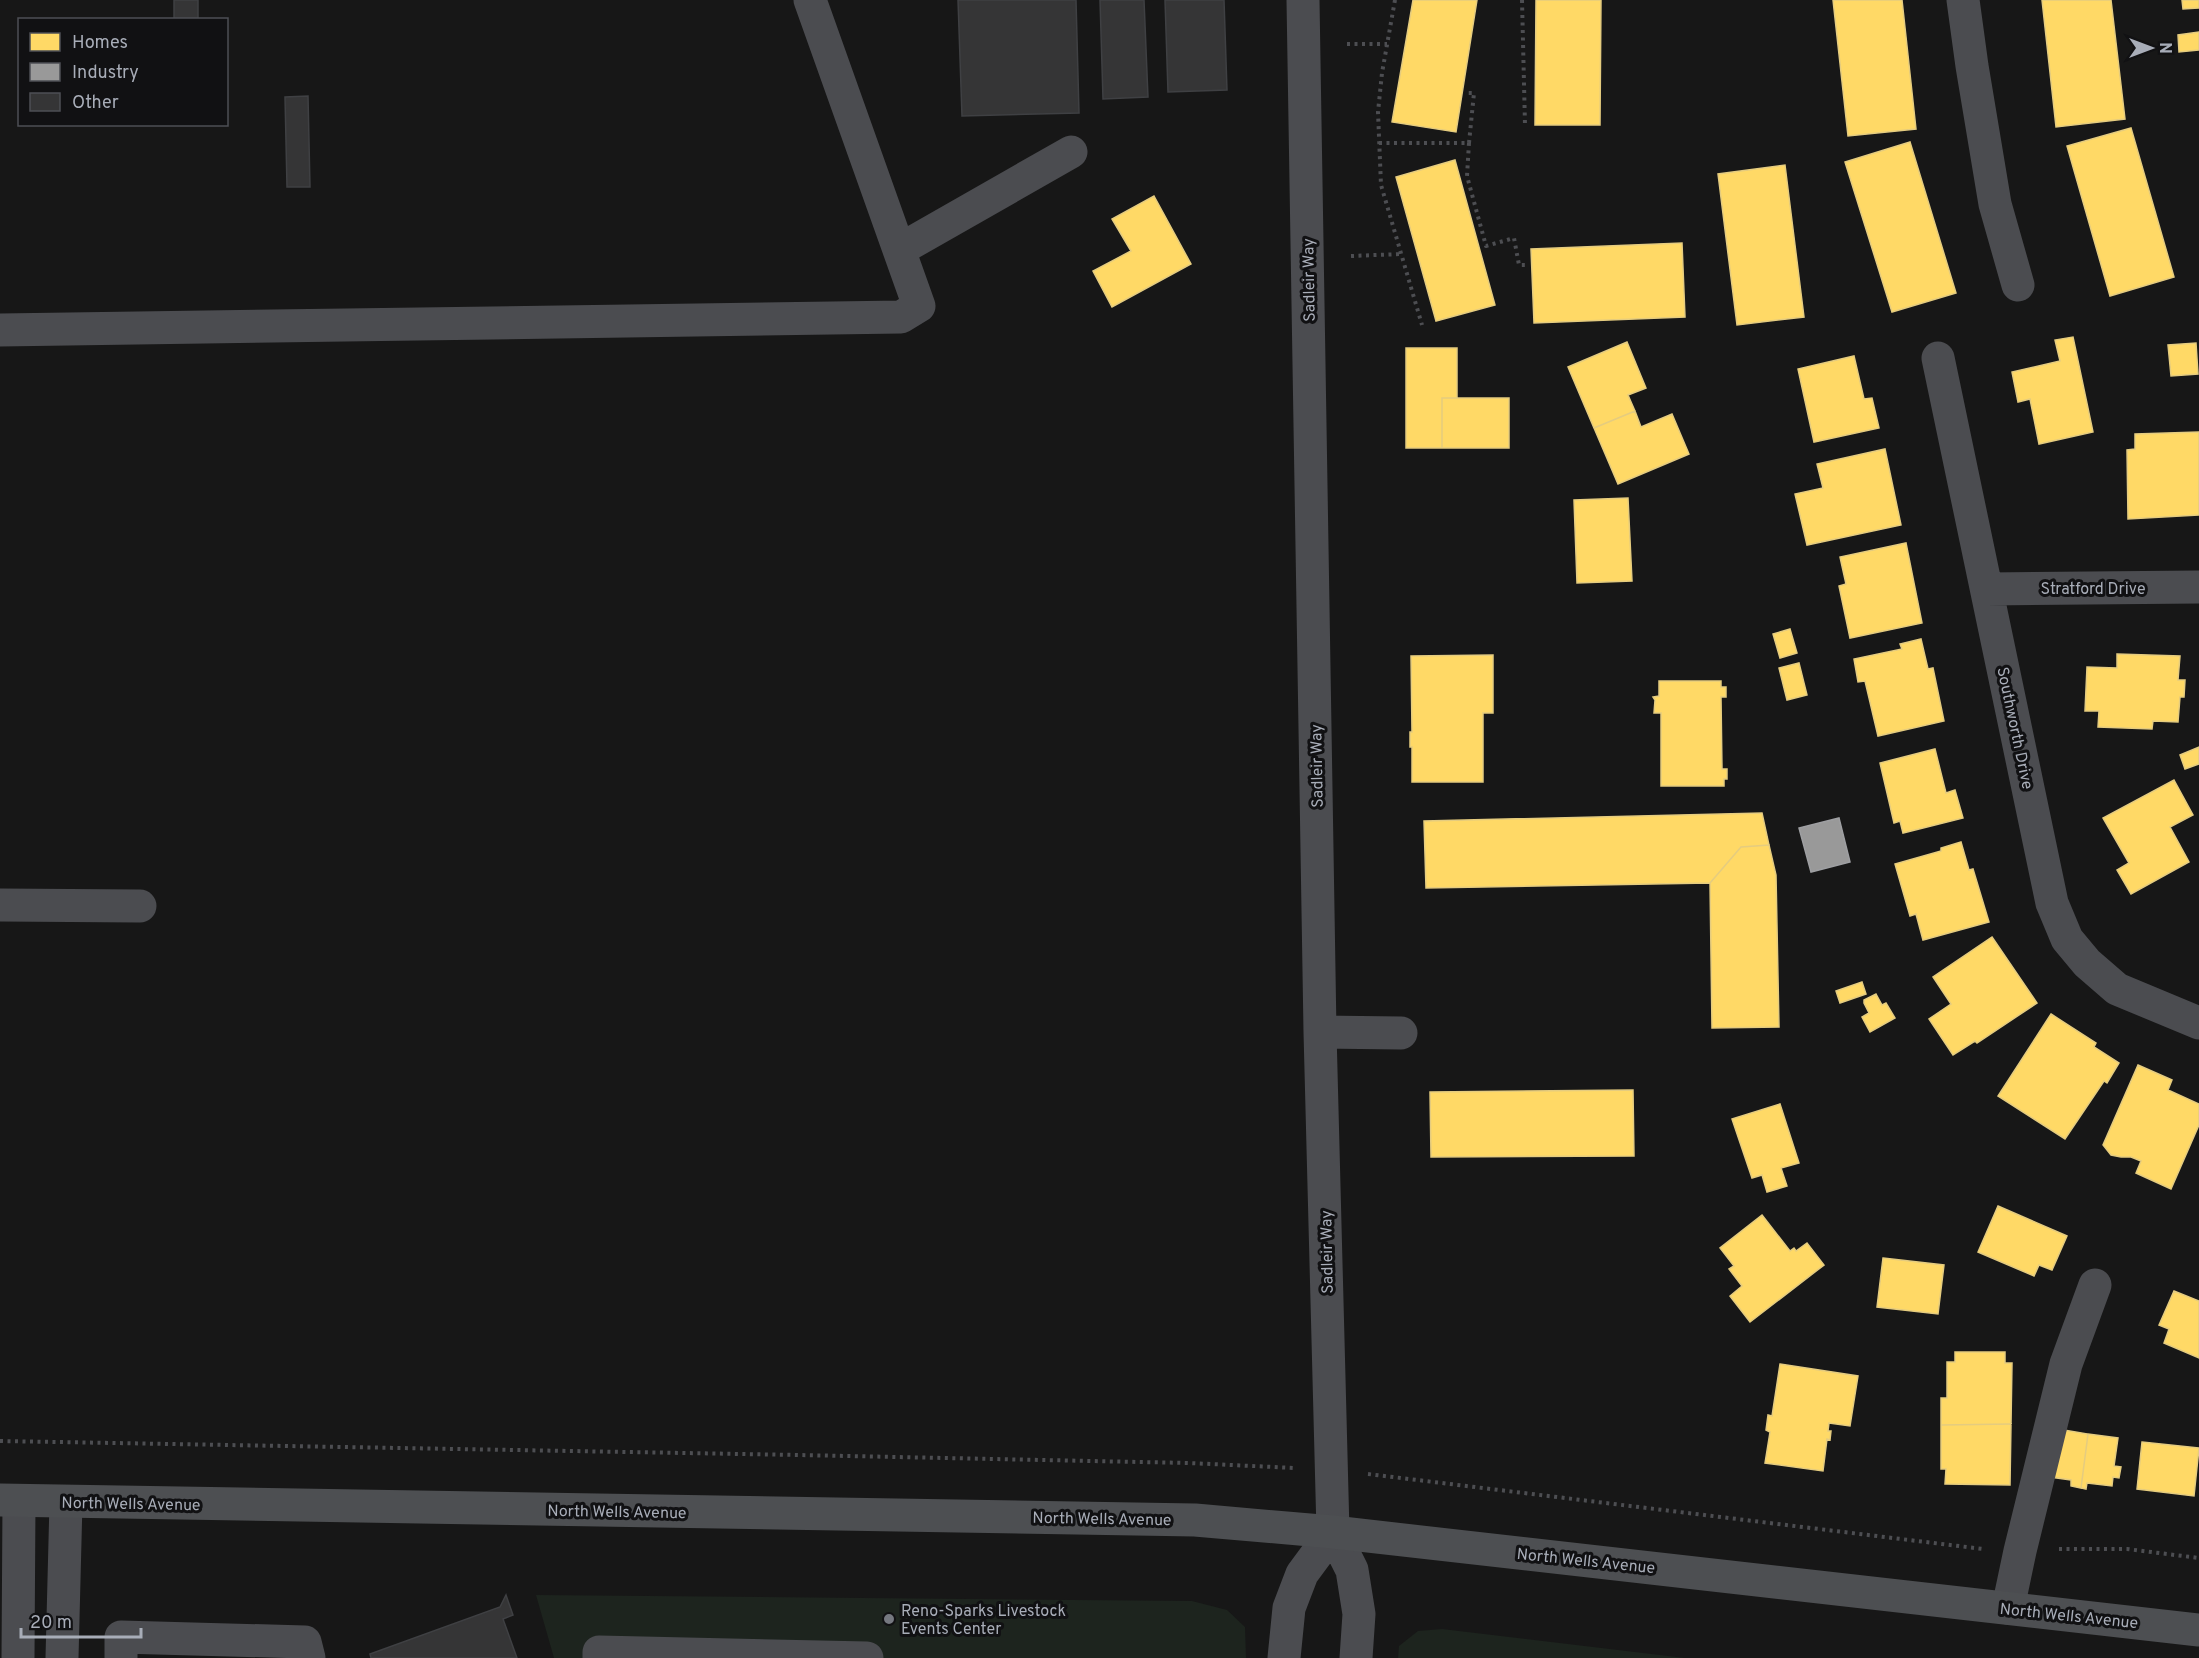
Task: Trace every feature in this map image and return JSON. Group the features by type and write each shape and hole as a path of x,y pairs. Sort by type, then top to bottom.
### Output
{"main road":[{"name":"North Wells Avenue","path":"10,1501 1183,1520 1333,1532 2199,1630"}],"street":[{"path":"0,330 901,317 919,306 810,0"},
{"name":"Sadleir Way","path":"1303,0 1320,1032 1333,1532"},
{"path":"1963,0 1995,204 2018,285"},
{"path":"899,250 1071,152"},
{"name":"Southworth Drive","path":"1938,358 2052,903 2067,939 2087,963 2117,989 2199,1023"},
{"name":"Stratford Drive","path":"1986,589 2199,587"},
{"path":"0,905 140,906"},
{"path":"1320,1032 1401,1033"},
{"path":"2008,1608 2066,1364 2095,1285"},
{"path":"10,1501 18,1658"},
{"path":"62,1658 66,1502"},
{"path":"1284,1658 1289,1608 1302,1574 1333,1532 1352,1570 1359,1614 1356,1658"},
{"path":"121,1658 121,1637 305,1642 309,1658"},
{"path":"599,1658 599,1652 867,1658"}],"path":[{"path":"1395,0 1378,112 1381,185 1422,326"},
{"path":"1522,0 1525,125"},
{"path":"1347,44 1387,44"},
{"path":"1468,93 1474,93 1467,176 1486,246 1514,238 1519,265 1529,265"},
{"path":"1379,142 1469,143"},
{"path":"1351,256 1401,254"}],"shaded area":[{"name":"Reno-Sparks Livestock Events Center","path":"536,1595 1192,1601 1227,1610 1245,1627 1246,1658 554,1658"},
{"path":"1442,1629 1685,1658 1398,1658 1399,1646 1418,1631"}],"building: Homes":[{"path":"1413,0 1477,0 1456,132 1392,122"},
{"path":"1536,0 1601,0 1600,125 1535,125"},
{"path":"1833,0 1902,0 1916,129 1848,136"},
{"path":"2042,0 2111,0 2125,119 2056,127"},
{"path":"2182,0 2199,0 2199,8 2183,9"},
{"path":"2199,32 2199,50 2179,52 2178,35"},
{"path":"2131,128 2174,277 2110,296 2067,146"},
{"path":"1910,142 1956,293 1892,312 1845,162"},
{"path":"1455,160 1495,305 1436,321 1396,177"},
{"path":"1785,165 1804,317 1737,325 1718,174"},
{"path":"1154,196 1191,264 1112,307 1093,271 1131,251 1112,219"},
{"path":"1682,243 1685,317 1534,323 1531,249"},
{"path":"2073,337 2093,432 2039,444 2030,399 2018,402 2012,372 2060,361 2055,340"},
{"path":"1627,342 1646,388 1628,395 1635,411 1594,428 1568,367"},
{"path":"2196,343 2198,374 2171,376 2168,345"},
{"path":"1406,348 1457,348 1457,398 1442,398 1442,448 1406,448"},
{"path":"1854,356 1864,399 1872,398 1879,428 1814,442 1798,369"},
{"path":"1442,398 1509,398 1509,448 1442,448"},
{"path":"1635,411 1641,427 1672,414 1689,454 1618,484 1594,428"},
{"path":"2199,432 2199,515 2128,519 2127,450 2135,449 2135,434"},
{"path":"1885,449 1901,525 1807,545 1795,494 1823,488 1817,464"},
{"path":"1628,498 1632,581 1577,583 1574,500"},
{"path":"1906,543 1922,623 1850,638 1839,586 1846,584 1840,557"},
{"path":"1790,629 1797,653 1780,658 1773,634"},
{"path":"1921,639 1928,669 1933,668 1944,721 1878,736 1865,681 1858,682 1854,659 1902,649 1900,644"},
{"path":"2117,654 2180,656 2178,680 2185,680 2184,697 2180,697 2178,722 2153,721 2152,729 2098,727 2099,711 2085,711 2087,667 2117,668"},
{"path":"1493,655 1493,713 1483,713 1483,782 1412,782 1411,656"},
{"path":"1799,663 1807,695 1787,700 1779,668"},
{"path":"1659,681 1721,681 1721,687 1726,687 1726,697 1721,697 1722,769 1727,769 1724,786 1661,786 1661,713 1654,713 1655,700 1653,697 1659,696"},
{"path":"2199,747 2199,764 2185,769 2180,755"},
{"path":"1935,749 1946,793 1955,790 1963,818 1903,833 1900,821 1894,823 1880,763"},
{"path":"2174,780 2193,815 2170,827 2189,862 2131,894 2117,870 2129,863 2103,818"},
{"path":"1762,813 1769,845 1741,847 1710,883 1426,888 1424,821"},
{"path":"1961,842 1969,870 1973,869 1989,922 1923,940 1916,914 1910,916 1895,864 1941,851 1941,848"},
{"path":"1769,845 1776,875 1779,1027 1712,1028 1710,883 1741,847"},
{"path":"1992,937 2037,1003 1977,1043 1975,1041 1953,1055 1929,1019 1951,1004 1933,977"},
{"path":"1862,982 1866,994 1840,1003 1836,991"},
{"path":"1876,994 1882,1005 1886,1003 1895,1018 1870,1032 1862,1017 1869,1013 1864,1000"},
{"path":"2051,1014 2096,1043 2094,1047 2119,1063 2107,1083 2104,1081 2065,1139 1998,1096"},
{"path":"2138,1065 2172,1080 2168,1090 2199,1104 2199,1125 2171,1189 2136,1173 2141,1161 2131,1157 2111,1155 2103,1145"},
{"path":"1633,1090 1634,1156 1431,1157 1430,1092"},
{"path":"1780,1104 1799,1163 1781,1168 1787,1186 1767,1192 1762,1175 1752,1178 1732,1119"},
{"path":"1998,1206 2067,1236 2052,1270 2039,1265 2034,1276 1978,1252"},
{"path":"1762,1215 1790,1251 1794,1248 1796,1251 1807,1243 1824,1265 1750,1322 1730,1296 1742,1286 1729,1269 1734,1266 1720,1248"},
{"path":"1883,1258 1944,1265 1938,1314 1877,1307"},
{"path":"2174,1291 2199,1301 2199,1358 2164,1343 2169,1329 2159,1325"},
{"path":"1955,1352 2005,1352 2005,1363 2012,1363 2011,1424 1941,1425 1941,1398 1947,1398 1947,1362 1955,1362"},
{"path":"1780,1364 1858,1376 1850,1426 1829,1423 1830,1440 1827,1439 1823,1471 1765,1463 1770,1432 1766,1430 1768,1415 1772,1416"},
{"path":"2011,1424 2010,1485 1945,1484 1946,1469 1941,1469 1941,1425"},
{"path":"2058,1429 2088,1434 2081,1488 2071,1486 2071,1480 2050,1477"},
{"path":"2088,1434 2118,1438 2114,1466 2121,1467 2119,1478 2113,1477 2112,1486 2087,1483 2086,1489 2081,1488"},
{"path":"2142,1442 2199,1448 2194,1496 2137,1489"}],"building: Industry":[{"path":"1839,818 1850,862 1811,872 1799,828"}],"building: Other":[{"path":"174,0 198,0 198,18 174,18"},
{"path":"958,0 1076,0 1079,113 962,116"},
{"path":"1100,0 1144,0 1148,97 1103,99"},
{"path":"1165,0 1224,0 1227,90 1168,92"},
{"path":"308,96 310,187 287,187 285,97"},
{"path":"506,1595 513,1615 503,1619 517,1658 371,1658 370,1654 500,1607"}],"place":[{"name":"Reno-Sparks Livestock Events Center","path":"889,1619"}]}
